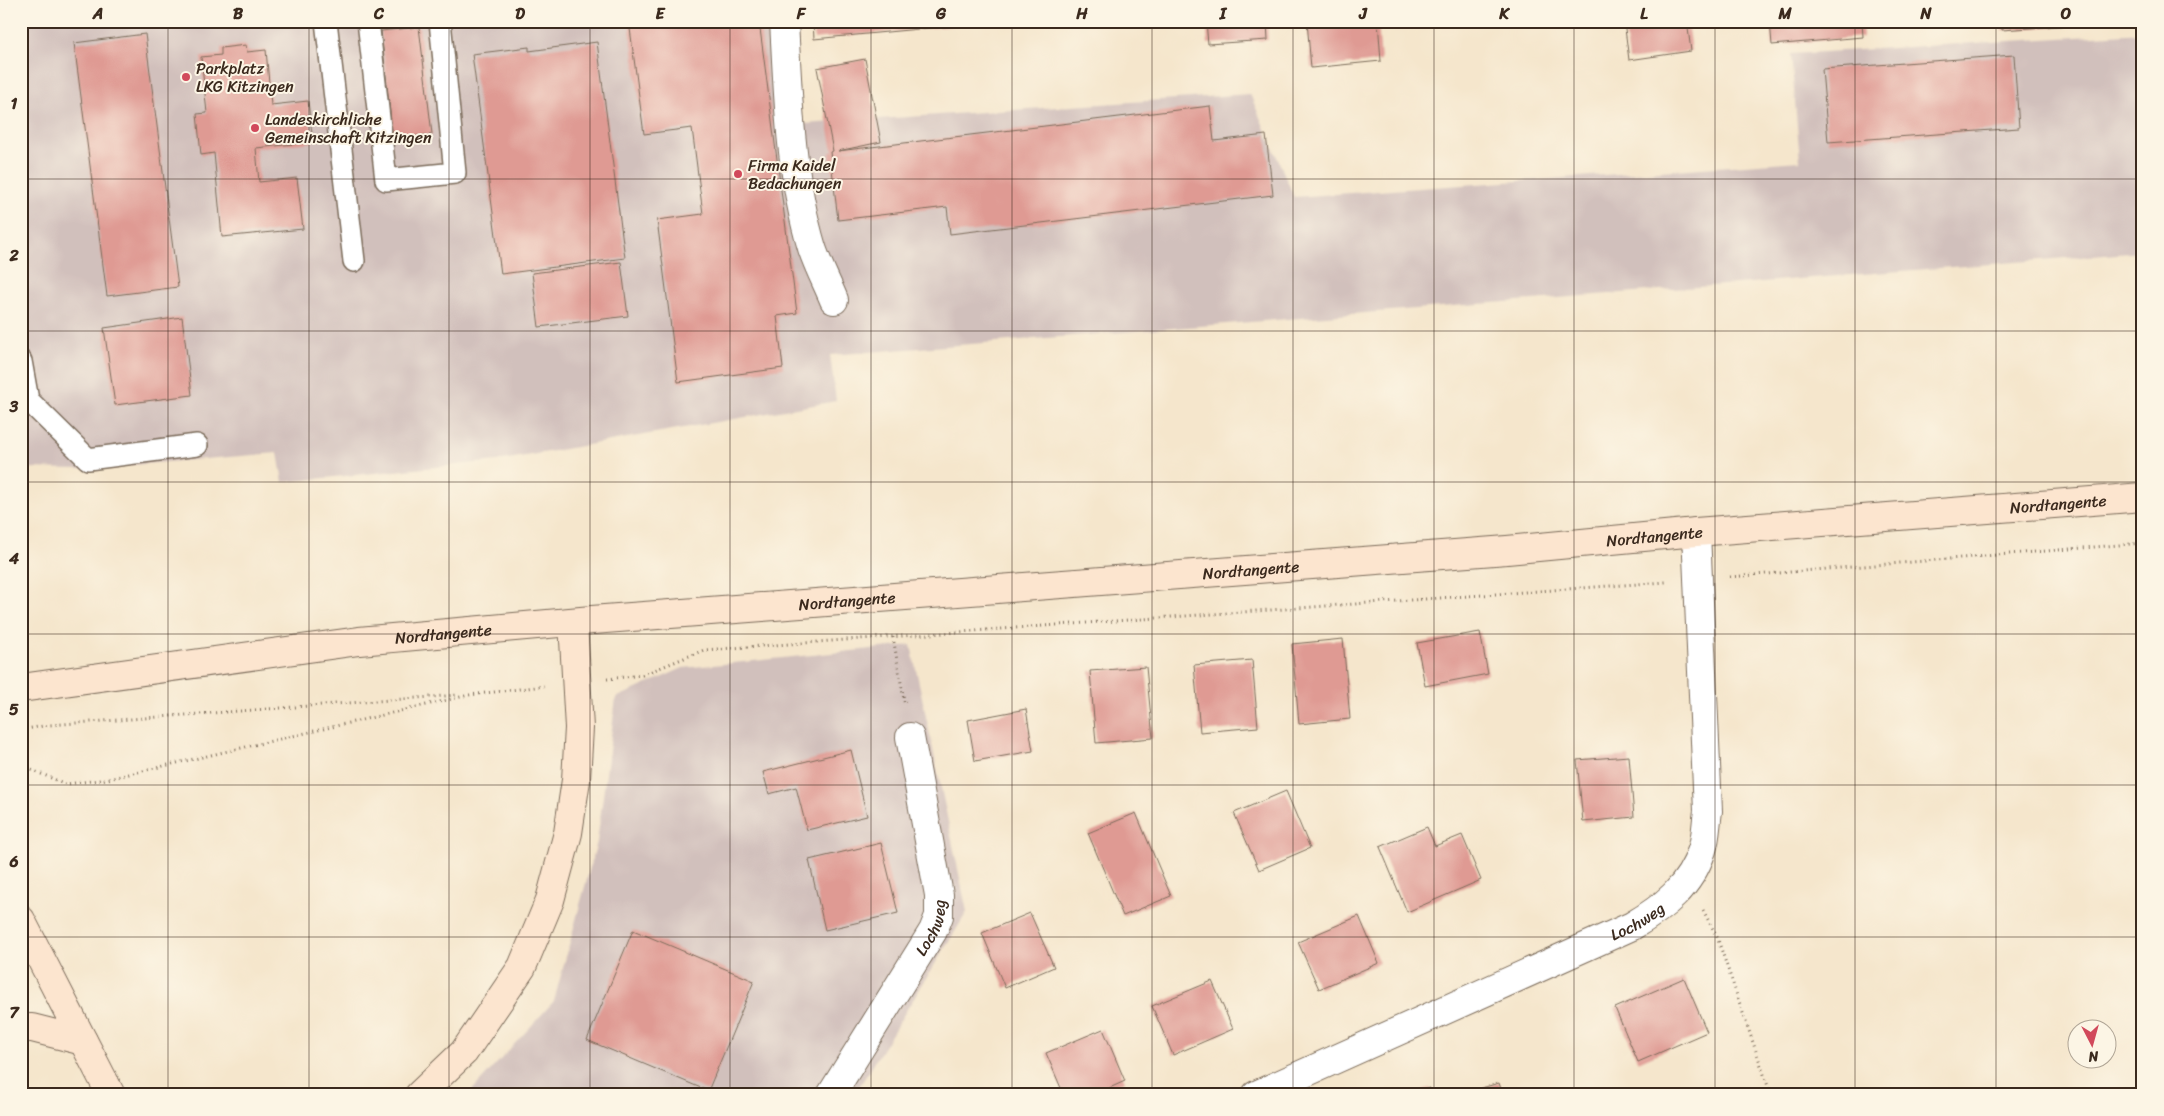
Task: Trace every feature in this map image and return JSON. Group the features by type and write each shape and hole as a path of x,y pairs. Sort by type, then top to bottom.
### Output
{"main road":[{"name":"Nordtangente","path":"30,687 359,641 573,622 1507,550 1696,532 2143,497"},
{"path":"419,1095 464,1052 522,967 550,900 568,833 576,780 579,728 573,622"},
{"path":"21,920 111,1095"},
{"path":"21,1028 32,1028 83,1040"}],"street":[{"path":"784,21 789,125 801,201 812,249 834,300"},
{"name":"Lochweg","path":"1256,1095 1632,926 1663,907 1686,884 1702,850 1708,812 1696,532"},
{"name":"Lochweg","path":"831,1095 933,931 938,916 939,895 910,737"}],"lane":[{"path":"326,21 354,261"},
{"path":"368,21 386,180 454,173 440,21"},
{"path":"21,361 28,400 88,459 197,446"}],"path":[{"path":"21,730 49,725 469,695 642,675 704,650 1699,580 2143,543"},
{"path":"893,637 910,737"},
{"path":"21,754 29,768 66,784 108,779 469,695"},
{"path":"1686,884 1717,937 1771,1095"}],"shaded area":[{"path":"21,21 773,21 789,125 1250,94 1294,197 1800,161 1791,54 2143,33 2143,252 830,355 836,401 497,461 283,482 278,453 80,469 21,468"},
{"path":"911,645 967,912 854,1095 468,1095 554,1001 597,842 616,698 683,668"}],"building":[{"name":"Firma Kaidel Bedachungen","path":"629,21 759,21 797,313 777,316 783,368 678,382 657,220 703,214 692,128 644,134"},
{"path":"813,21 982,21 982,23 814,39"},
{"path":"1206,21 1267,21 1268,40 1208,44"},
{"path":"1307,21 1378,21 1381,61 1311,68"},
{"path":"1624,21 1687,21 1691,51 1629,60"},
{"path":"1770,21 1862,21 1863,37 1772,45"},
{"path":"2001,21 2086,21 2087,24 2002,30"},
{"path":"419,27 432,134 393,139 381,31"},
{"path":"145,34 178,287 107,296 74,43"},
{"path":"597,42 625,258 501,274 472,54 529,47 529,51"},
{"name":"Landeskirchliche Gemeinschaft Kitzingen","path":"246,45 247,52 266,50 271,105 308,101 313,142 256,148 259,182 297,178 303,229 222,237 214,153 201,155 197,114 207,113 201,57 221,55 221,48"},
{"path":"2014,55 2019,128 1828,142 1822,69"},
{"path":"865,59 881,142 838,151 1210,106 1214,141 1266,135 1273,195 950,234 947,207 838,220 830,152 833,151 817,68"},
{"path":"621,262 628,316 539,327 532,273"},
{"path":"182,317 192,395 115,405 104,328"},
{"path":"1480,632 1488,674 1425,686 1417,643"},
{"path":"1343,639 1350,719 1299,724 1292,644"},
{"path":"1252,660 1258,727 1200,732 1194,665"},
{"path":"1146,667 1153,738 1096,743 1090,671"},
{"path":"1026,709 1033,751 975,761 968,720"},
{"path":"851,750 867,816 807,830 796,787 769,794 763,772"},
{"path":"1629,756 1634,817 1583,822 1577,760"},
{"path":"1286,791 1310,848 1259,870 1234,813"},
{"path":"1136,813 1171,896 1123,916 1088,833"},
{"path":"1427,827 1435,846 1462,835 1481,880 1407,912 1380,847"},
{"path":"881,843 898,913 825,930 809,860"},
{"path":"1030,913 1054,967 1005,988 982,933"},
{"path":"1359,916 1379,963 1319,989 1298,942"},
{"path":"633,930 754,981 708,1091 587,1040"},
{"path":"1684,978 1707,1032 1638,1062 1615,1008"},
{"path":"1212,981 1233,1029 1173,1055 1152,1006"},
{"path":"1103,1029 1125,1081 1094,1095 1064,1095 1046,1053"},
{"path":"1499,1083 1503,1095 1461,1095 1461,1094"},
{"path":"1430,1088 1432,1095 1411,1095 1411,1094"}],"place":[{"name":"Parkplatz LKG Kitzingen","path":"186,77"},
{"name":"Landeskirchliche Gemeinschaft Kitzingen","path":"255,128"},
{"name":"Firma Kaidel Bedachungen","path":"738,174"}]}
